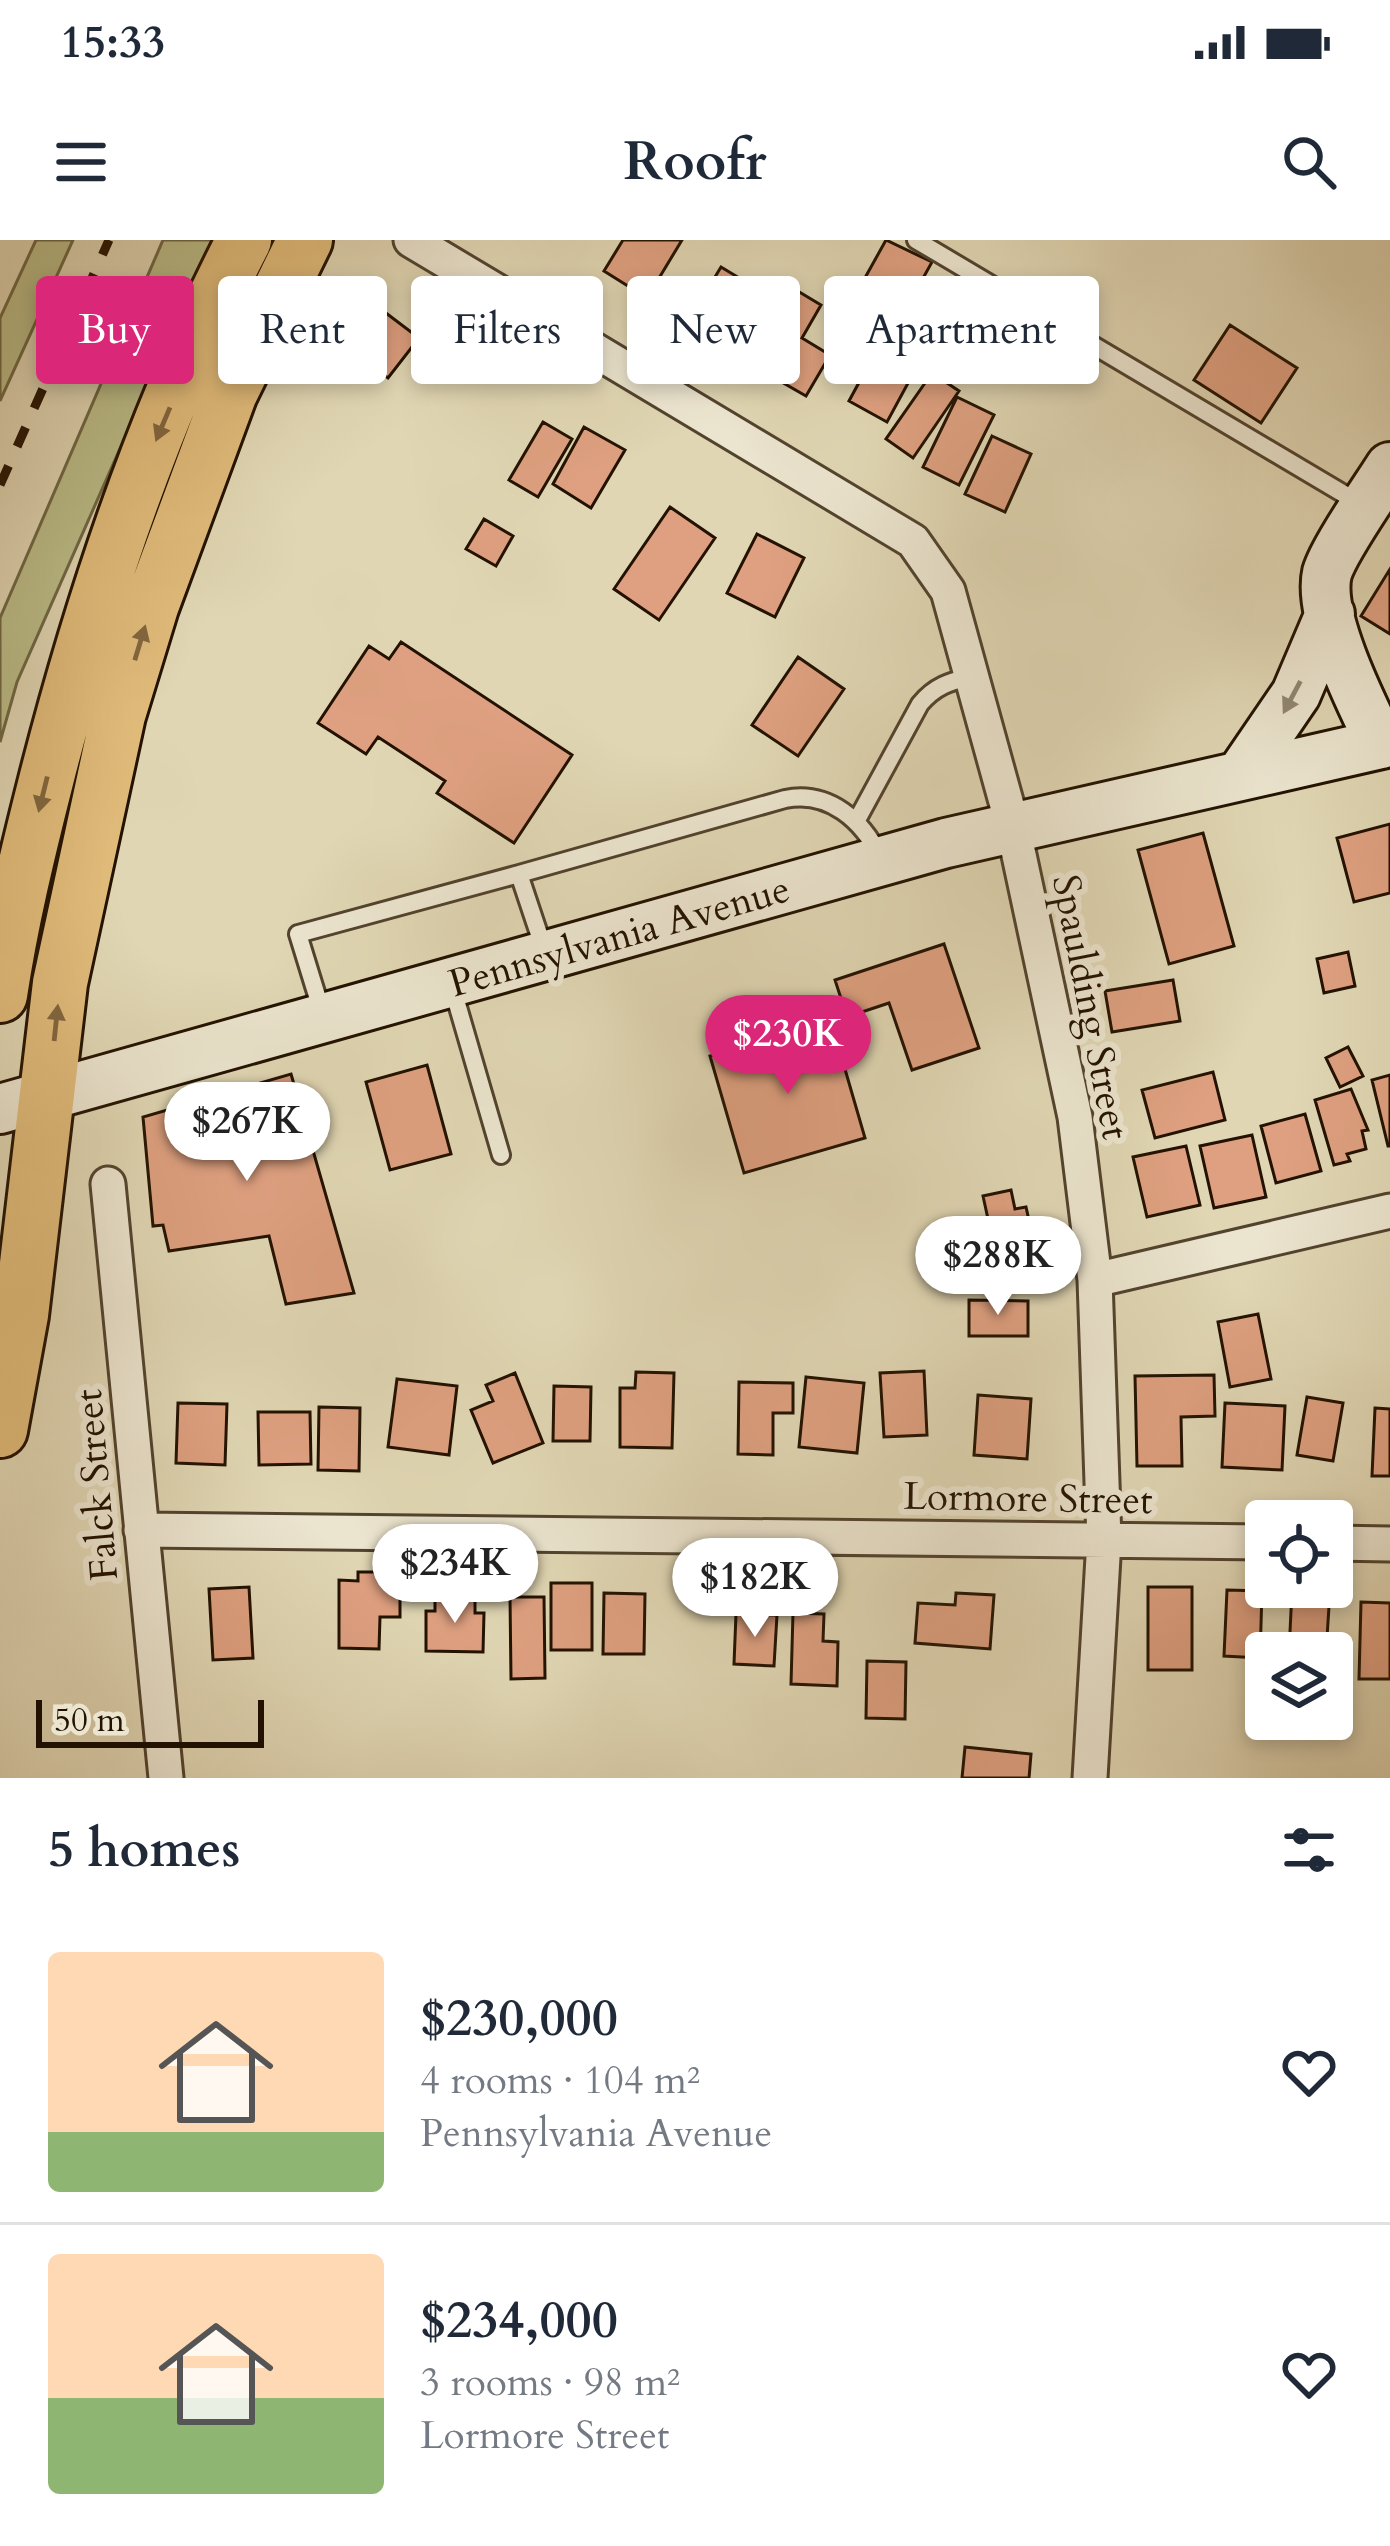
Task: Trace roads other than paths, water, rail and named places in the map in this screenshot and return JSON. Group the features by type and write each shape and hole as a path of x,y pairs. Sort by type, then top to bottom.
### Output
{"main road":[{"path":"0,995 11,923 74,672 142,473 244,240"},
{"path":"0,1430 21,1315 24,1102 60,983 118,715 151,608 230,393 305,240"},
{"name":"Pennsylvania Avenue","path":"24,1102 546,956 870,841 1013,827 1385,743 1346,670 1330,614 1327,574 1377,487"},
{"name":"Pennsylvania Avenue","path":"1242,773 1296,694 1330,614"}],"street":[{"name":"Spaulding Street","path":"411,240 913,541 948,591 1013,827 1075,1117 1095,1280 1104,1540 1090,1778"},
{"name":"Falck Street","path":"108,1184 166,1778"},
{"path":"1095,1280 1390,1211"},
{"name":"Lormore Street","path":"141,1530 1245,1542"},
{"path":"1353,1543 1390,1544"}],"lane":[{"path":"916,240 1377,487"},
{"path":"323,1018 298,934 798,796 829,804 870,841 920,704 946,682 972,676"},
{"path":"518,874 546,956"},
{"path":"451,982 500,1156"}],"railway":[{"path":"0,485 109,240"}]}
